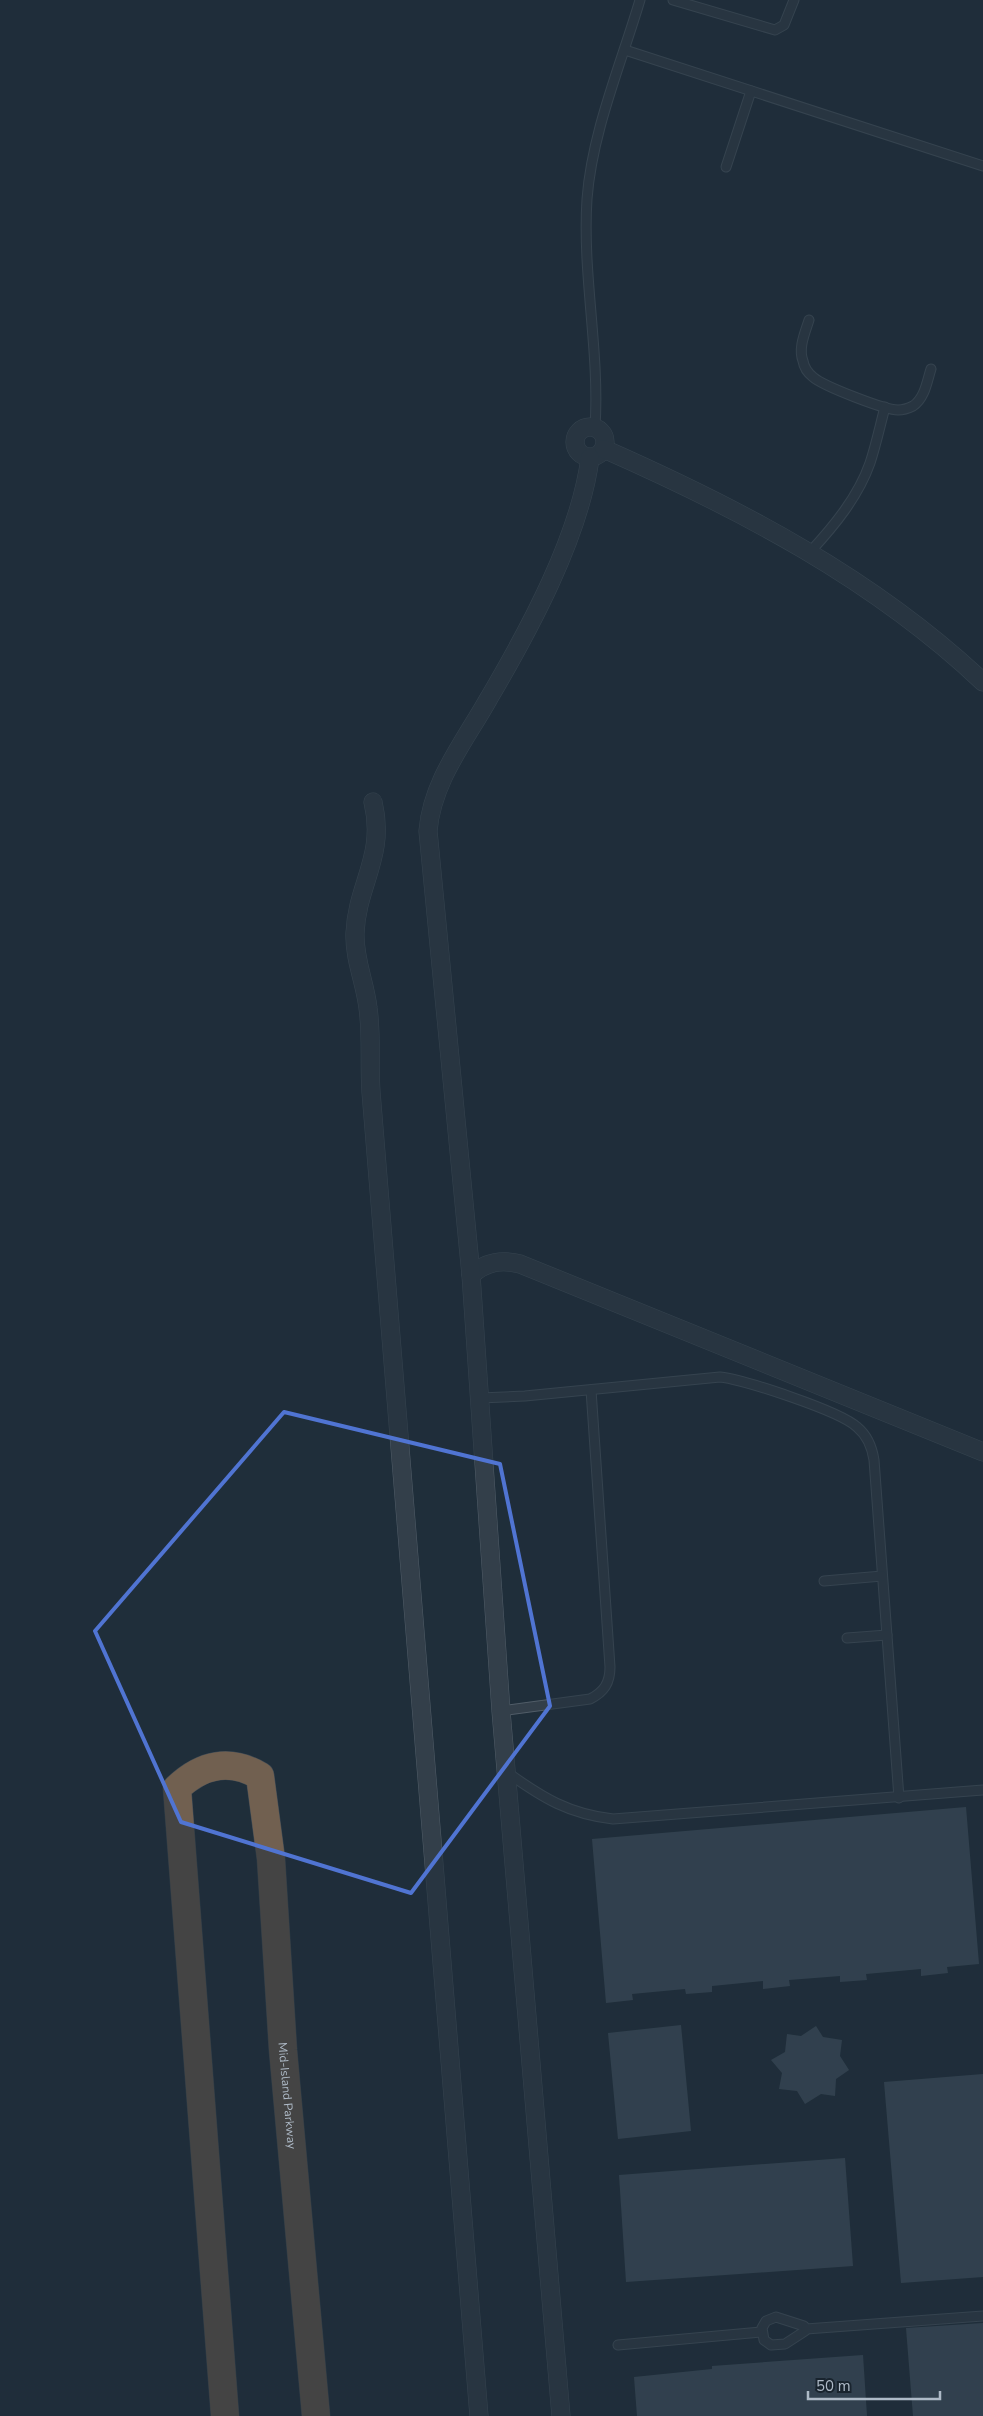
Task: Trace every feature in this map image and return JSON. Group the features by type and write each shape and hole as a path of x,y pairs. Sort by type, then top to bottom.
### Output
{"highway":[{"name":"Mid-Island Parkway","path":"225,2416 177,1788 197,1772 218,1765 240,1766 260,1776 271,1859 286,2086 316,2416"}],"street":[{"path":"560,2416 502,1711 471,1275 429,854 429,818 442,779 511,660 566,543 597,453 604,436 595,427 582,429 575,439 578,452 597,453 729,507 810,552 934,640 983,682"},
{"path":"373,802 378,829 377,846 357,918 355,944 368,1008 371,1092 479,2416"},
{"path":"471,1275 489,1263 510,1261 520,1264 983,1452"}],"lane":[{"path":"595,427 596,397 588,193 597,138 640,0"},
{"path":"674,0 688,2 775,30 784,25 794,0"},
{"path":"625,50 983,166"},
{"path":"726,167 751,91"},
{"path":"809,320 801,353 803,362 812,376 826,385 885,407 906,409 918,402 922,396 931,369"},
{"path":"810,552 844,513 862,481 870,464 885,407"},
{"path":"480,1398 525,1396 720,1377 750,1383 851,1422 864,1434 872,1451 899,1798"},
{"path":"502,1711 590,1699 598,1695 608,1683 610,1667 590,1390"},
{"path":"824,1581 882,1576"},
{"path":"847,1638 887,1635"},
{"path":"508,1773 552,1802 592,1816 612,1819 983,1790"},
{"path":"806,2329 804,2326 776,2317 766,2321 762,2332 767,2343 775,2346 785,2344 806,2329 983,2316"},
{"path":"618,2345 762,2332"}],"highlighted area":[{"path":"284,1412 500,1464 550,1706 411,1893 181,1822 95,1631"}],"building":[{"path":"966,1807 979,1964 947,1967 948,1973 921,1976 921,1969 866,1974 867,1980 840,1982 840,1976 789,1980 790,1986 763,1989 763,1981 712,1986 712,1992 686,1994 685,1989 632,1994 633,2000 606,2003 592,1839"},
{"path":"681,2025 691,2131 618,2139 608,2033"},
{"path":"816,2026 823,2037 842,2040 840,2056 849,2070 836,2079 835,2096 821,2094 805,2104 797,2091 779,2089 782,2073 771,2060 785,2052 787,2034 801,2036"},
{"path":"983,2074 983,2277 901,2283 884,2082"},
{"path":"845,2158 853,2266 626,2282 619,2175"},
{"path":"983,2323 983,2416 913,2416 906,2328"},
{"path":"863,2355 867,2416 637,2416 634,2377 712,2369 712,2366"}]}
